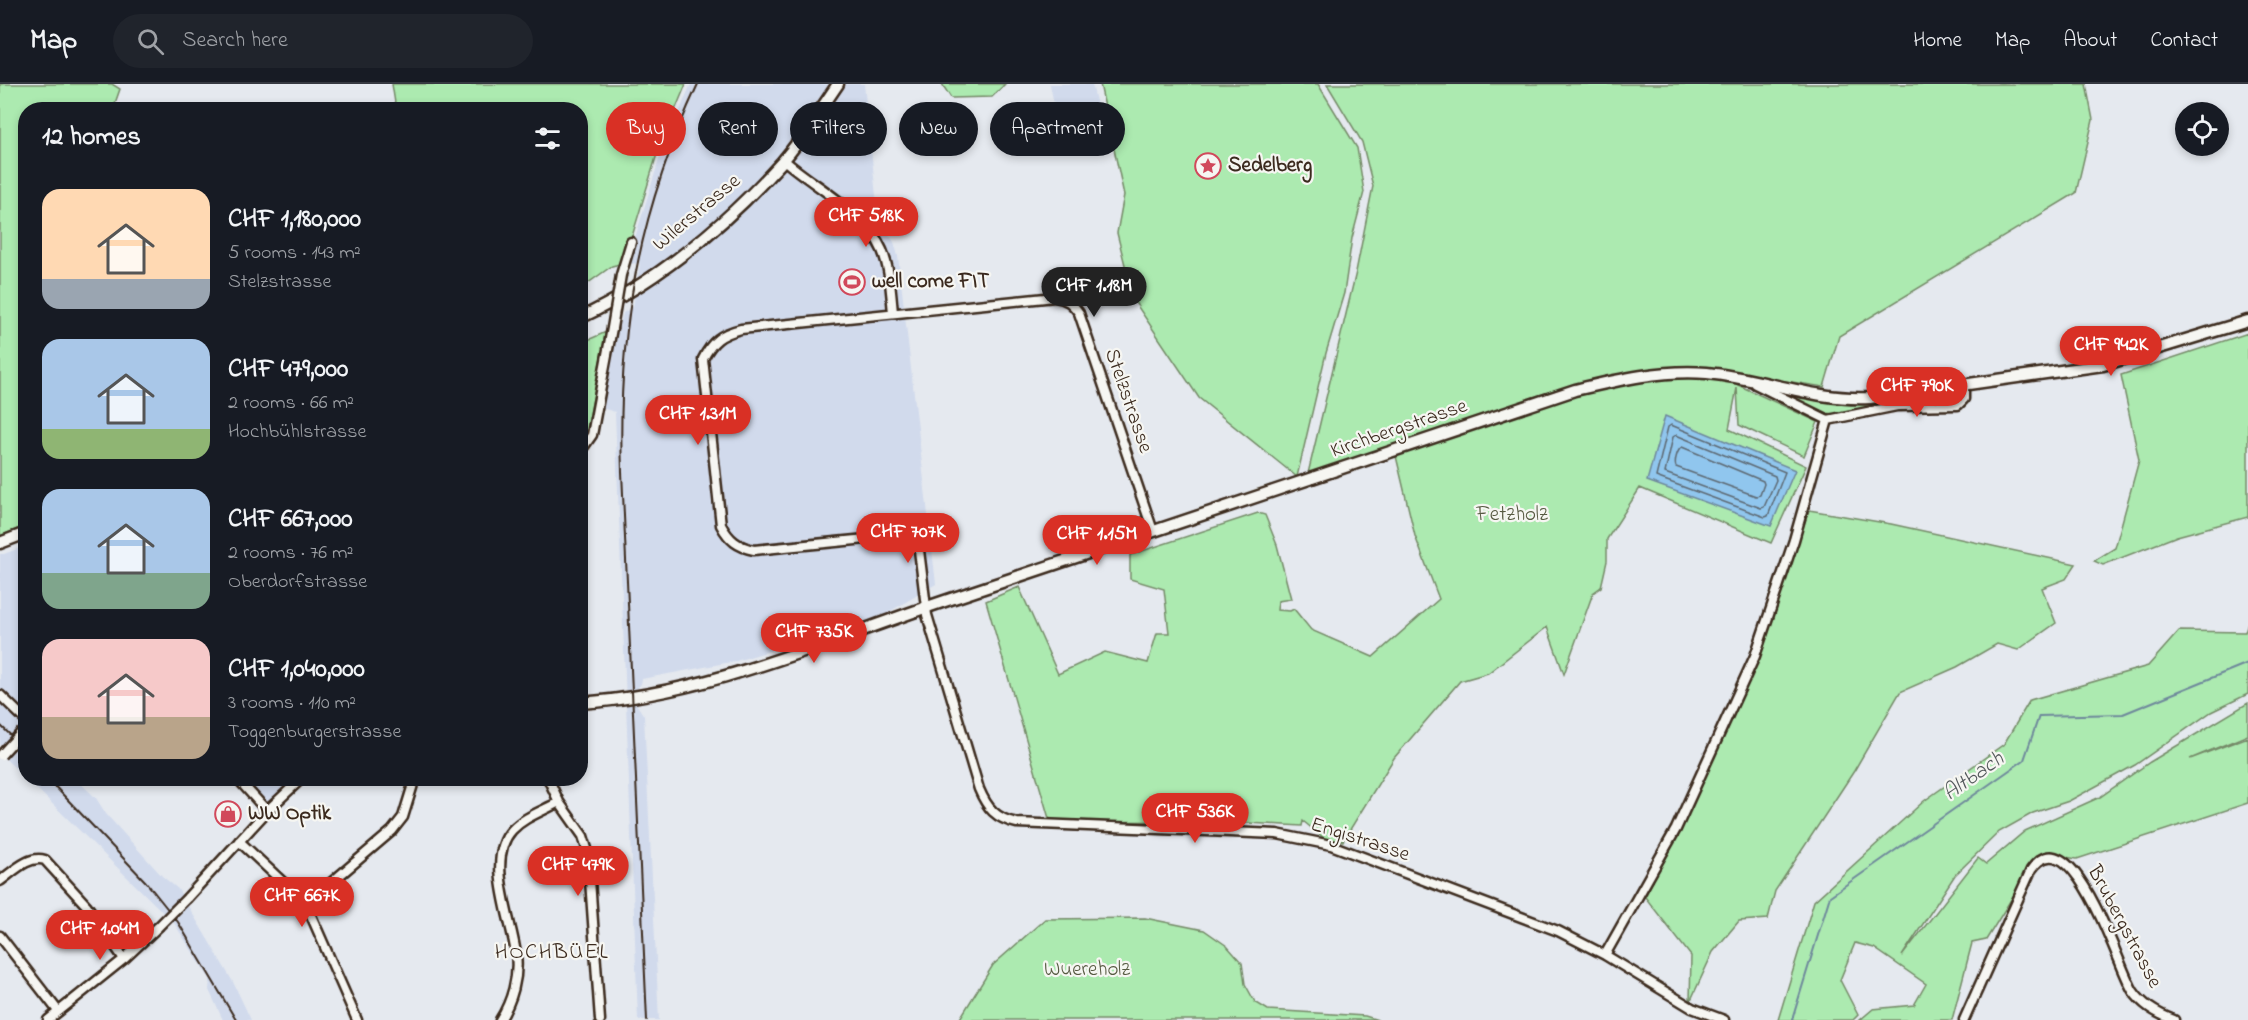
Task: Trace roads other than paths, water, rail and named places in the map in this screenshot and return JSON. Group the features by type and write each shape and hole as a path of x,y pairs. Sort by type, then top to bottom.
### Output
{"main road":[{"name":"Wilerstrasse","path":"588,313 645,281 694,245 738,207 784,160 838,84"},
{"name":"Kirchbergstrasse","path":"588,702 638,697 753,669 925,608 1575,390 1627,379 1681,373 1706,373 1833,397 1857,399 2103,365 2248,321"},
{"path":"0,543 18,536"}],"street":[{"path":"784,160 825,191 873,234 887,264 893,313"},
{"path":"588,441 592,435 621,275 631,242"},
{"name":"Stelzstrasse","path":"925,608 917,534 754,550 743,548 727,537 721,525 704,379 703,359 715,340 726,333 741,329 1055,297 1066,299 1079,313 1153,531"},
{"path":"1746,380 1828,420 1897,406 1958,405 1964,399 1964,386"},
{"path":"1605,955 1676,829 1755,656 1794,540 1828,420"},
{"name":"Engistrasse","path":"925,608 979,789 986,805 1007,821 1277,834 1331,845 1558,931 1605,955 1692,1008 1724,1020"},
{"path":"0,695 18,712"},
{"path":"0,756 18,736"},
{"path":"244,786 267,811"},
{"path":"48,1020 124,959 158,927 294,786"},
{"path":"306,904 392,831 403,816 412,786"},
{"path":"552,786 559,802 583,837 588,852 600,1020"},
{"path":"500,1020 516,982 517,956 500,869 503,846 509,833 518,824 559,802"},
{"path":"239,841 306,904 357,1020"},
{"name":"Brubergstrasse","path":"1964,1020 2031,870 2037,861 2047,857 2065,861 2083,880 2123,972 2136,996 2151,1009 2174,1020"},
{"path":"0,881 31,860 38,858 45,860 87,906 124,959"},
{"path":"0,936 58,1011"}],"water":[{"path":"1665,416 1795,470 1771,526 1647,481"}],"waterway":[{"name":"Altbach","path":"1792,1020 1830,896 2024,760 2039,716 2123,714 2248,663"}],"railway":[{"path":"647,1020 622,472 623,370 628,321 646,226 677,132 698,84"},
{"path":"0,725 18,742"},
{"path":"55,786 146,882 178,922 236,1020"}],"place":[{"name":"Sedelberg","path":"1208,166"},
{"name":"well come FIT","path":"852,282"},
{"name":"WW Optik","path":"228,814"}],"district":[{"name":"HOCHBÜEL","path":"552,953"}],"park label":[{"name":"Fetzholz","path":"1512,515"},
{"name":"Wuereholz","path":"1087,970"}]}
